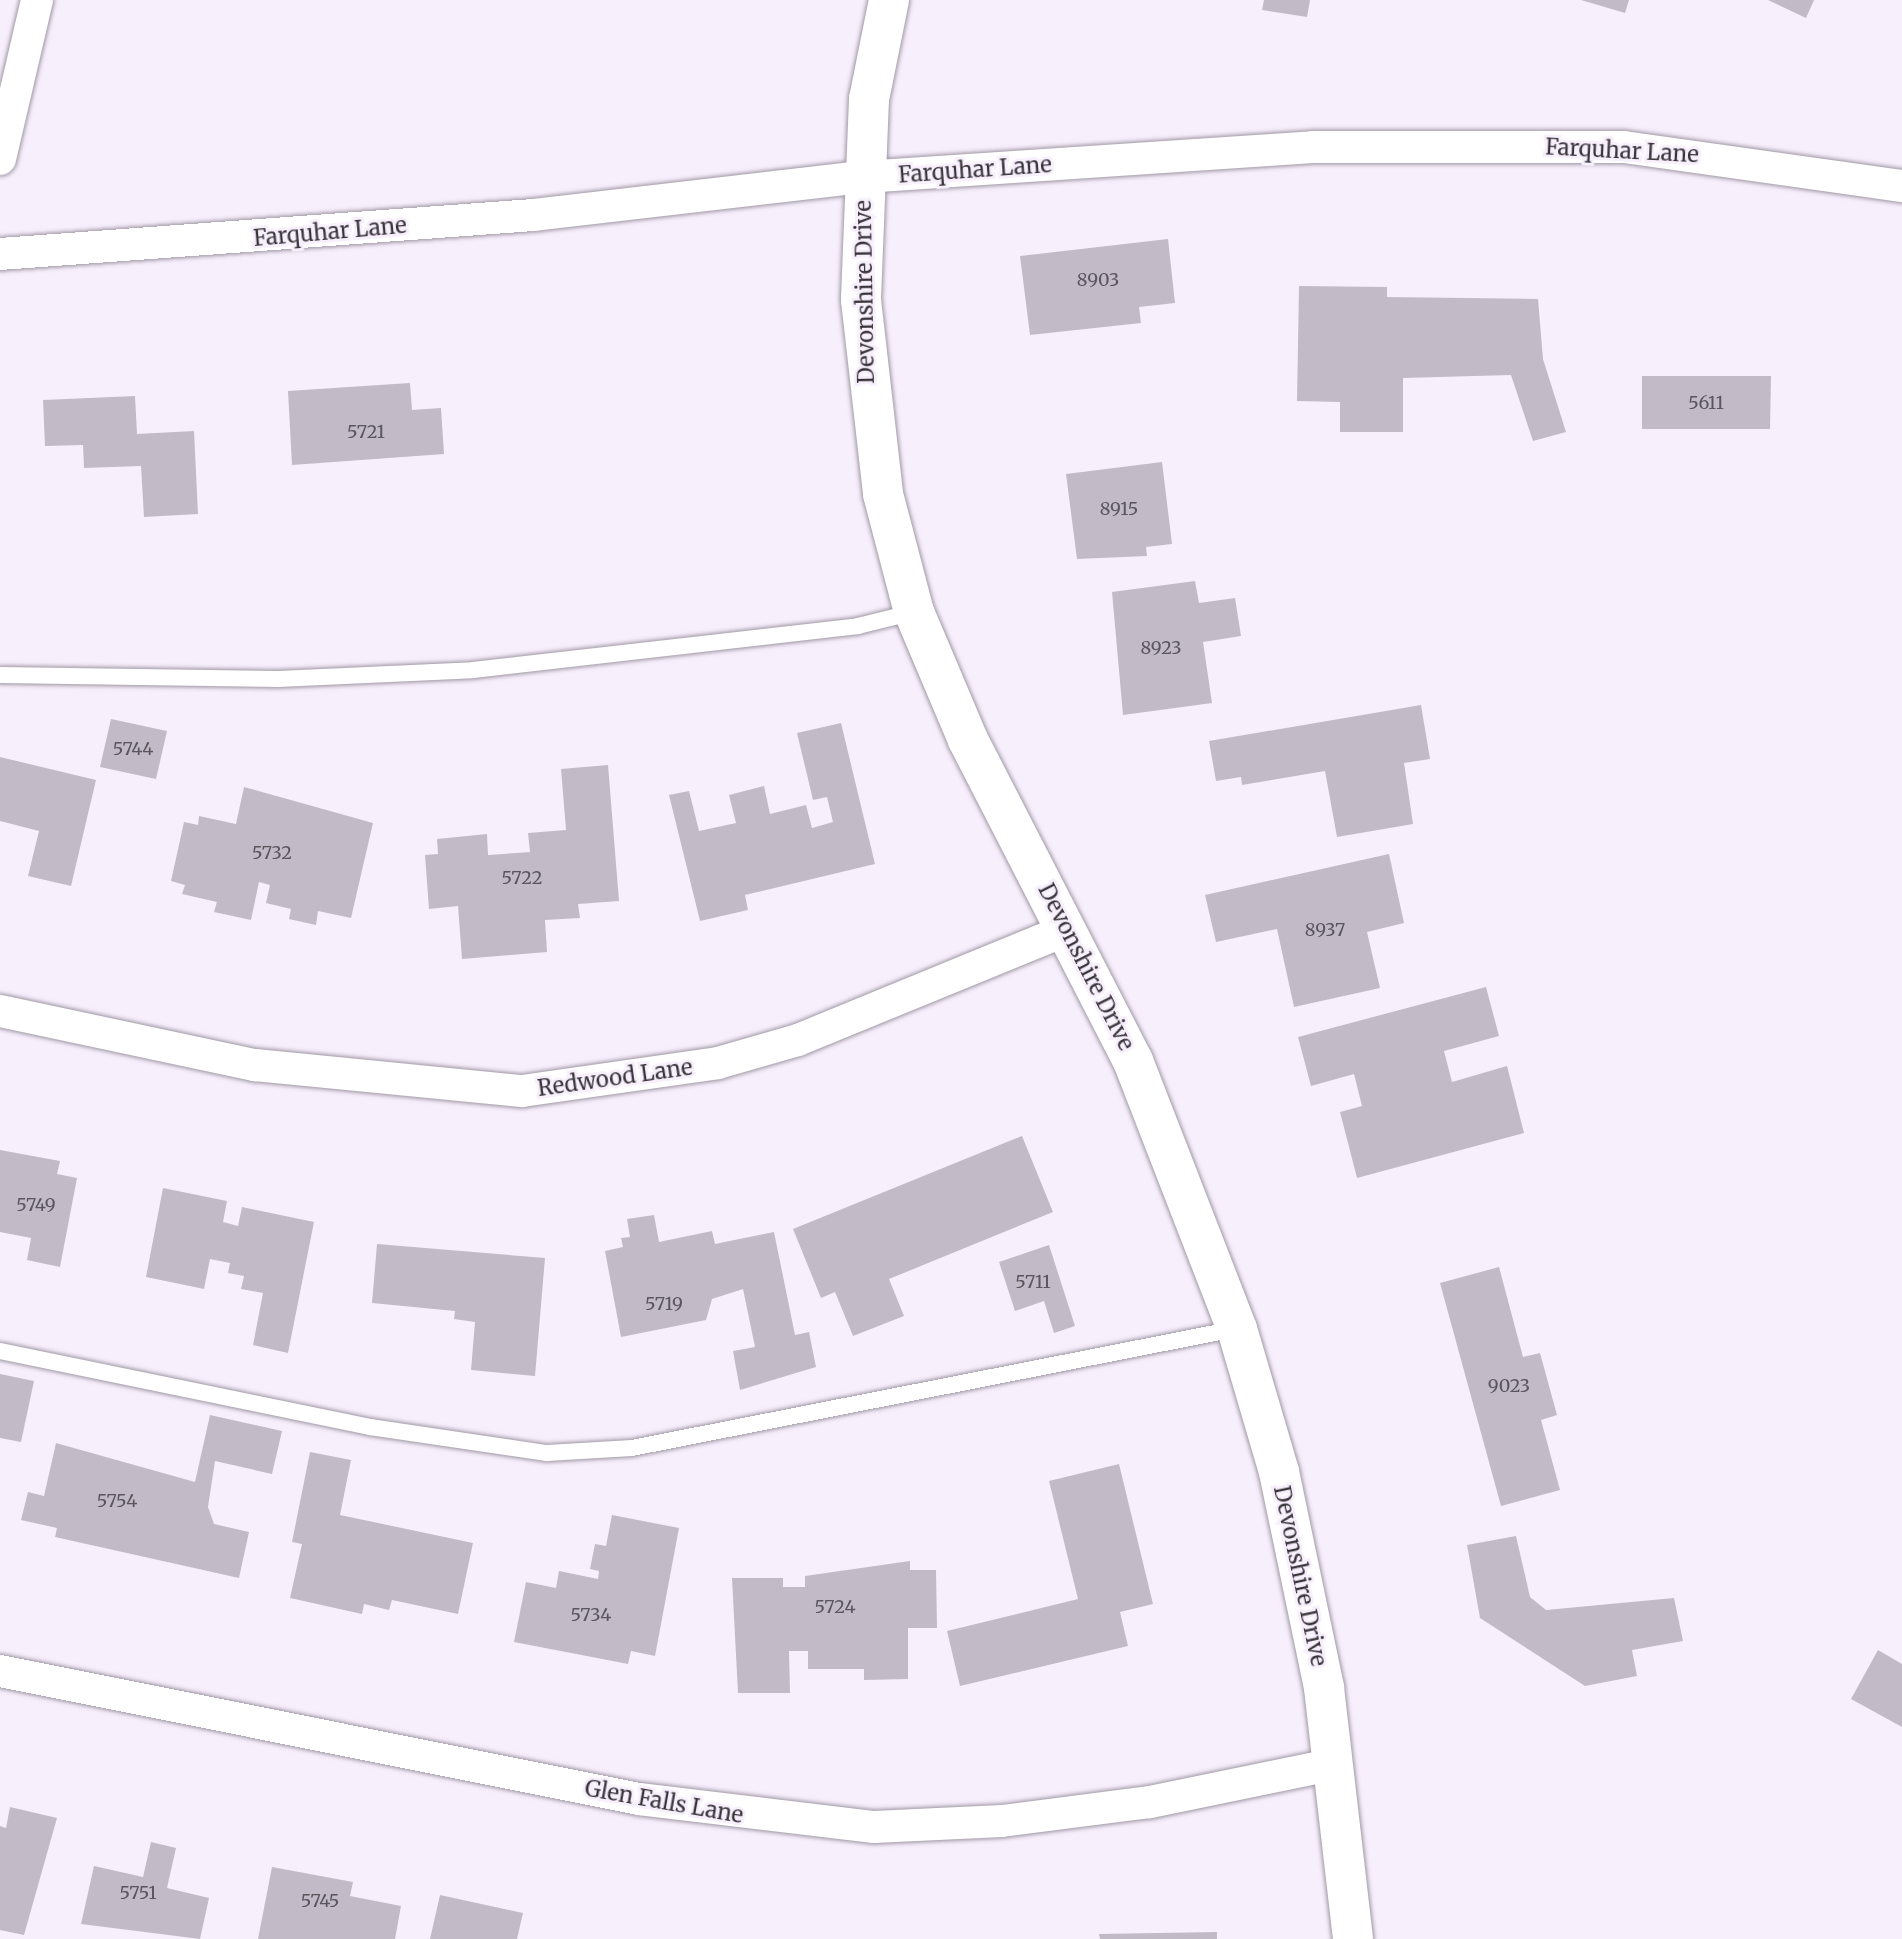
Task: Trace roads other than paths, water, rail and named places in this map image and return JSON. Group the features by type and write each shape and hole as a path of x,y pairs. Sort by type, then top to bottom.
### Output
{"street":[{"path":"0,159 37,0"},
{"name":"Devonshire Drive","path":"889,0 863,177 867,398 914,612 968,740 1068,929 1133,1061 1237,1329 1279,1472 1335,1764 1353,1939"},
{"name":"Farquhar Lane","path":"0,254 533,215 863,177 1313,147 1494,145 1739,159 1902,186"},
{"name":"Redwood Lane","path":"0,1011 255,1065 445,1089 522,1091 718,1063 798,1040 1068,929"},
{"name":"Glen Falls Lane","path":"0,1671 639,1799 874,1827 1002,1821 1150,1802 1335,1764"}],"lane":[{"path":"0,675 278,679 473,670 858,626 914,612"},
{"path":"0,1351 370,1427 547,1453 632,1448 1237,1329"}]}
